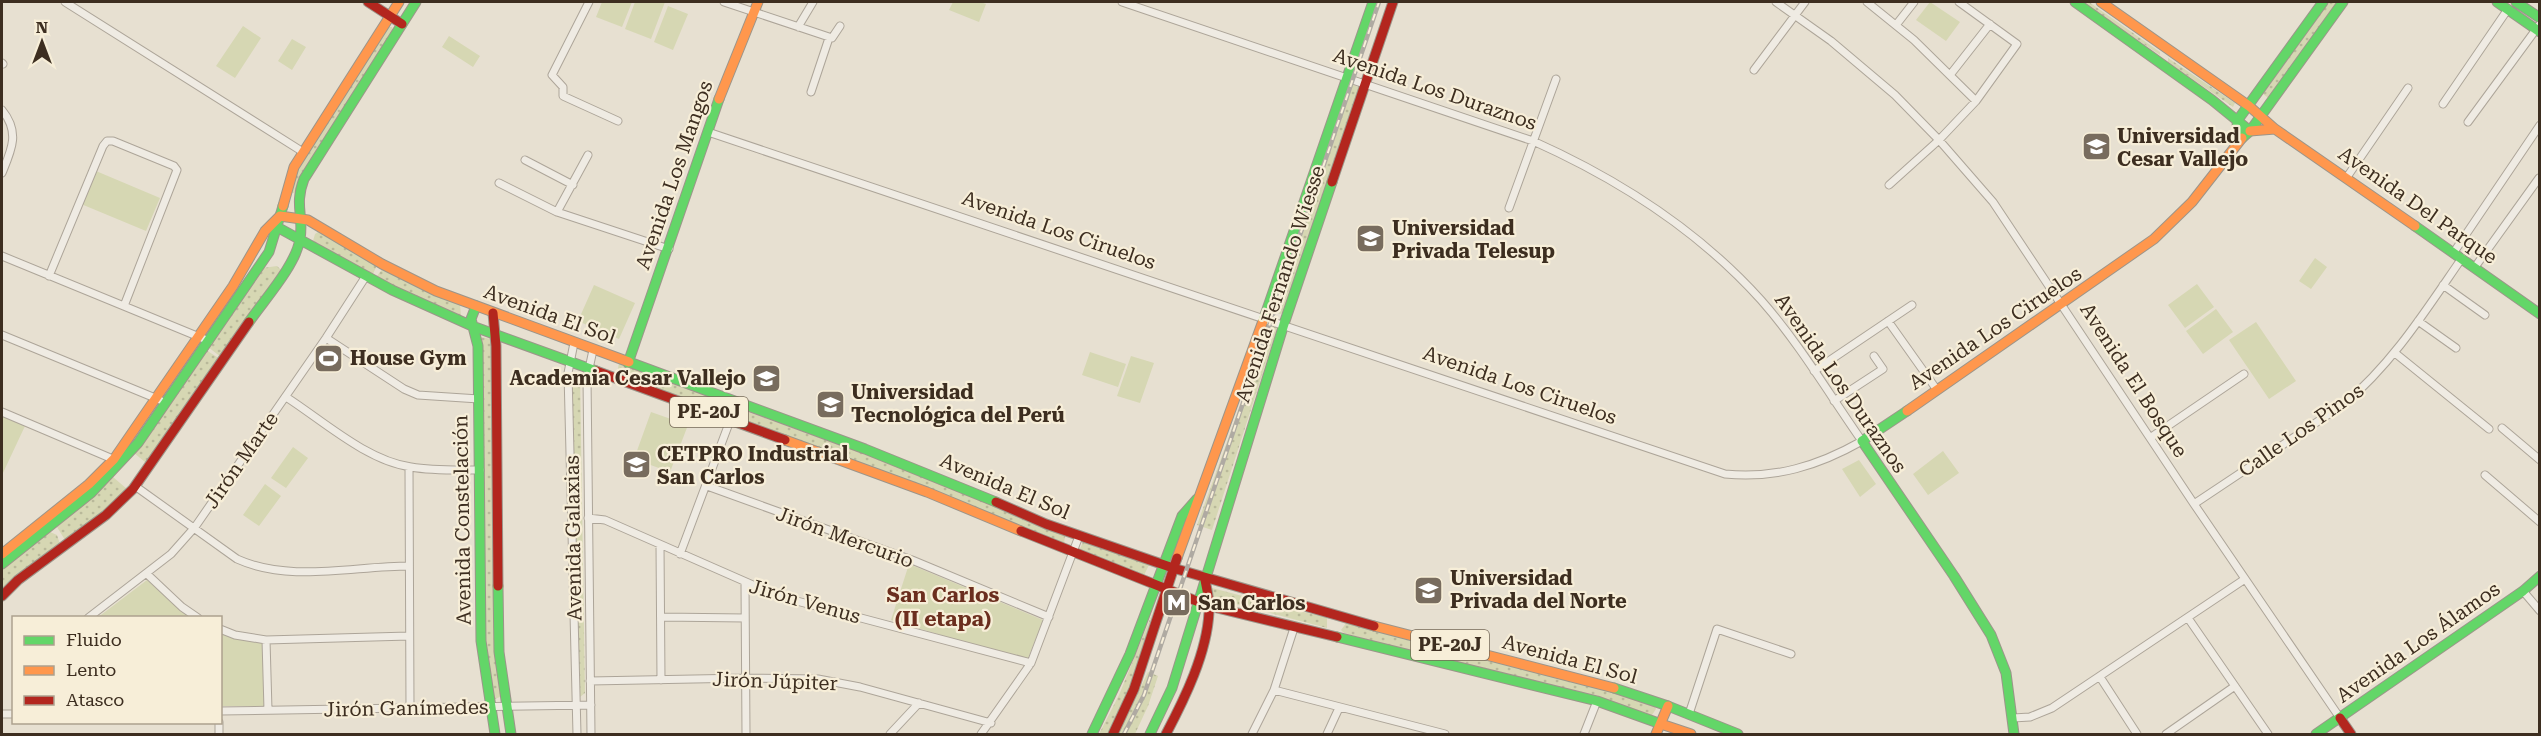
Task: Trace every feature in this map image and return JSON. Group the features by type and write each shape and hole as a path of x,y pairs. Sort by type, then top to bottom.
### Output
{"main road":[{"path":"368,2 402,24"},
{"path":"2,564 90,495 166,403 269,252 287,184 303,152 399,2"},
{"path":"2,596 18,580 106,515 135,486 284,272 300,239 298,195 304,179 416,2"},
{"name":"Avenida Los Mangos","path":"628,363 727,75 758,2"},
{"name":"Avenida Fernando Wiesse","path":"1092,735 1112,699 1155,586 1168,566 1198,497 1264,318 1373,2"},
{"name":"Avenida Fernando Wiesse","path":"1150,735 1172,688 1284,324 1393,2"},
{"path":"2075,2 2161,63 2250,131 2275,129"},
{"path":"2101,2 2249,106"},
{"path":"2238,142 2237,121 2323,2"},
{"name":"Avenida Los Ciruelos","path":"1862,441 2162,233 2201,192 2238,142 2262,116 2343,2"},
{"path":"2497,2 2538,28"},
{"path":"2516,2 2540,18"},
{"path":"1366,23 1384,29"},
{"path":"2161,63 2170,50"},
{"name":"Avenida Del Parque","path":"2249,106 2275,129 2347,177 2540,314"},
{"path":"2,554 118,461 156,398 233,286 265,231 280,216"},
{"name":"Avenida El Sol","path":"280,216 308,220 405,276 476,306 946,480 1079,536 1205,578 1338,616 1599,683 1668,706 1738,735"},
{"name":"Avenida El Sol","path":"277,227 421,304 472,326 927,492 1072,553 1209,606 1597,701 1691,735"},
{"name":"Avenida Constelación","path":"476,306 471,319 478,346 482,641 489,706 495,735"},
{"name":"Avenida Constelación","path":"493,312 500,652 511,735"},
{"name":"Avenida Los Duraznos","path":"1862,441 1991,634 2006,673 2014,735"},
{"name":"Avenida Fernando Wiesse","path":"1113,735 1134,689 1166,590 1168,566"},
{"name":"Avenida Los Álamos","path":"2316,735 2512,599 2540,576"},
{"path":"1166,735 1176,719 1191,678 1209,617 1205,578"},
{"path":"1334,638 1338,616"},
{"path":"1656,735 1668,706"},
{"path":"1681,733 1689,714"},
{"name":"Avenida El Bosque","path":"2340,718 2351,735"}],"street":[{"path":"65,2 303,152"},
{"path":"589,2 552,71 554,79 563,87 563,96 618,120"},
{"path":"724,2 829,38 836,36 840,26"},
{"path":"798,27 813,2"},
{"name":"Avenida Los Duraznos","path":"1122,2 1533,141 1580,162 1620,184 1683,229 1760,299 1785,329 1862,441"},
{"name":"Avenida El Bosque","path":"1776,2 1796,14 1865,69 1939,140 1993,202 2340,718"},
{"path":"1754,70 1805,2"},
{"path":"1867,2 1896,25 1976,101"},
{"path":"1896,25 1914,2"},
{"path":"1889,185 1939,140 1976,101 2017,44 1959,2"},
{"path":"2443,104 2508,9"},
{"path":"1950,75 1990,24"},
{"path":"2468,122 2538,28"},
{"path":"811,92 829,38"},
{"path":"1509,208 1556,79"},
{"path":"2347,177 2408,88"},
{"path":"2,110 14,134 14,143 2,173"},
{"name":"Calle Los Pinos","path":"2194,504 2344,404 2379,372 2395,354 2443,285 2458,255 2540,125"},
{"name":"Avenida Los Ciruelos","path":"708,132 1725,474 1755,476 1793,471 1833,458 1862,441"},
{"path":"49,276 107,141 113,141 172,165 177,170 124,306"},
{"path":"557,212 588,155"},
{"path":"525,159 573,185"},
{"path":"2475,267 2538,178"},
{"path":"500,183 557,212 669,249"},
{"path":"2,256 208,341"},
{"name":"Jirón Marte","path":"91,616 171,554 195,527 326,338 366,276"},
{"path":"2443,285 2485,315"},
{"path":"1814,371 1912,305"},
{"path":"1888,321 1937,390"},
{"path":"2418,321 2456,348"},
{"path":"2,335 166,403"},
{"path":"326,338 404,389 418,395 479,399"},
{"name":"Avenida Galaxias","path":"574,343 569,361 577,735"},
{"name":"Avenida Galaxias","path":"591,735 588,368 593,350"},
{"path":"2395,354 2489,429"},
{"path":"1834,401 1883,369 1874,356"},
{"path":"2150,438 2244,374"},
{"path":"285,397 372,454 409,467 480,470"},
{"path":"680,554 737,402"},
{"path":"2,412 118,461"},
{"path":"2502,428 2540,460"},
{"path":"409,467 410,708"},
{"path":"2485,475 2540,522"},
{"path":"135,486 195,527 237,560 268,570 282,572 409,566"},
{"name":"Jirón Mercurio","path":"707,486 912,560 1049,617"},
{"name":"Jirón Venus","path":"588,518 605,520 778,596 1031,663"},
{"path":"981,735 1031,663 1079,536"},
{"path":"660,545 661,680"},
{"path":"147,574 182,607 195,616"},
{"path":"2013,718 2042,714 2245,579"},
{"path":"745,583 746,735"},
{"path":"2523,591 2540,611"},
{"path":"661,617 745,618"},
{"path":"2188,618 2268,735"},
{"path":"1252,735 1274,690 1294,628"},
{"path":"1689,714 1717,629 1791,654"},
{"path":"222,630 235,635 266,640 409,636"},
{"path":"266,640 268,710"},
{"path":"2100,677 2137,735"},
{"name":"Jirón Júpiter","path":"590,681 746,678 804,678 833,681 991,723"},
{"path":"2166,735 2235,686"},
{"path":"1274,690 1445,735"},
{"path":"1584,735 1597,701"},
{"path":"890,735 919,703"},
{"name":"Jirón Ganímedes","path":"222,711 591,705"},
{"path":"1327,735 1339,708"}],"green space":[{"path":"602,2 632,2 622,27 596,17"},
{"path":"635,2 665,2 651,39 625,29"},
{"path":"953,2 986,4 979,22 949,10"},
{"path":"1930,2 1960,22 1946,41 1916,20"},
{"path":"2081,2 2089,2 2160,52 2160,55"},
{"path":"2329,2 2339,2 2271,100 2263,94"},
{"path":"668,6 688,14 673,50 654,42"},
{"path":"243,26 261,38 235,78 216,66"},
{"path":"387,27 392,27 393,31 294,193 290,193 293,178"},
{"path":"449,36 480,56 473,67 442,47"},
{"path":"292,39 306,47 292,70 278,61"},
{"path":"2168,58 2235,103 2233,107 2168,62"},
{"path":"1351,84 1359,90 1283,313 1280,314 1272,310"},
{"path":"96,171 160,198 146,231 81,204"},
{"path":"318,232 377,265 373,274 313,241"},
{"path":"2315,258 2327,267 2311,289 2299,281"},
{"path":"277,266 281,270 221,357 208,347 263,268"},
{"path":"383,268 460,304 461,316 422,302 377,276"},
{"path":"2197,284 2214,307 2185,328 2168,305"},
{"path":"594,285 635,303 619,339 578,321"},
{"path":"2216,309 2233,332 2203,354 2186,331"},
{"path":"2256,322 2296,381 2269,399 2229,340"},
{"path":"1270,323 1277,326 1277,329 1212,530 1197,525"},
{"path":"481,337 491,339 502,696 495,699 492,697 485,636 479,341"},
{"path":"206,350 220,359 148,462 145,462 134,453"},
{"path":"1090,352 1126,364 1118,387 1082,375"},
{"path":"1131,356 1154,363 1140,403 1117,396"},
{"path":"619,363 723,400 726,404 724,411 617,374"},
{"path":"580,372 585,693 580,697 578,695 572,375"},
{"path":"740,409 953,486 1065,535 1064,544 741,419 737,415"},
{"path":"651,412 688,425 670,472 634,459"},
{"path":"2,416 25,426 2,475"},
{"path":"293,447 308,458 286,488 271,478"},
{"path":"1943,451 1959,473 1928,495 1913,474"},
{"path":"1859,460 1876,484 1860,497 1842,469"},
{"path":"113,477 127,489 65,540 57,527"},
{"path":"265,484 281,496 259,526 243,515"},
{"path":"50,532 57,535 60,544 2,589 2,568"},
{"path":"1083,542 1150,563 1143,577 1079,551"},
{"path":"909,564 1043,620 1027,661 891,620"},
{"path":"147,580 190,616 100,616"},
{"path":"1209,589 1327,618 1327,628 1209,597"},
{"path":"1154,609 1128,694 1108,734 1099,734 1119,695"},
{"path":"1347,622 1585,682 1654,705 1656,709 1652,715 1648,715 1344,633 1341,630"},
{"path":"222,634 262,643 265,706 222,706"},
{"path":"1148,672 1158,676 1135,734 1118,734"}],"railway":[{"path":"1124,734 1144,695 1379,2"}],"traffic: fast":[{"path":"249,322 279,282 297,249 301,231 299,203 304,179 416,2"},
{"path":"1263,321 1373,2"},
{"path":"2075,2 2212,100 2250,131"},
{"path":"2238,142 2237,121 2323,2"},
{"path":"2242,138 2250,131 2343,2"},
{"path":"2497,2 2540,32"},
{"path":"2516,2 2540,18"},
{"path":"628,363 719,99"},
{"path":"1150,734 1172,688 1284,324 1332,182"},
{"path":"2,564 91,493 138,443 269,252 283,206"},
{"path":"2415,226 2540,314"},
{"path":"277,227 392,290 472,326 596,371"},
{"path":"476,306 471,319 478,346 481,641 495,734"},
{"path":"629,362 865,449 996,502"},
{"path":"1907,411 1862,441 1954,576 1991,635 2006,673 2014,734"},
{"path":"1092,734 1130,654 1182,516 1197,499"},
{"path":"2316,734 2523,591 2540,576"},
{"path":"498,586 499,652 511,734"},
{"path":"1337,637 1597,701 1661,724"},
{"path":"1614,688 1668,706 1738,734"}],"traffic: slow":[{"path":"283,206 294,167 399,2"},
{"path":"719,99 758,2"},
{"path":"2101,2 2249,106 2275,129 2415,226"},
{"path":"2250,131 2275,129"},
{"path":"1907,411 2154,239 2192,202 2242,138"},
{"path":"2,554 89,484 114,459 233,286 265,231 280,216"},
{"path":"280,216 308,220 382,264 436,291 629,362"},
{"path":"1177,558 1263,321"},
{"path":"785,440 927,492 1021,531"},
{"path":"1374,626 1614,688"},
{"path":"1656,734 1668,706"},
{"path":"1661,724 1691,734"}],"traffic: jam":[{"path":"368,2 402,24"},
{"path":"1332,182 1393,2"},
{"path":"493,313 496,346 498,586"},
{"path":"2,596 18,580 106,515 133,489 249,322"},
{"path":"596,371 785,440"},
{"path":"996,502 1046,524 1173,568 1374,626"},
{"path":"1021,531 1209,606 1337,637"},
{"path":"1113,734 1134,689 1177,558"},
{"path":"1166,734 1200,659 1209,608 1205,580"},
{"path":"2340,718 2351,734"}],"place":[{"name":"Universidad Cesar Vallejo","path":"2096,147"},
{"name":"Universidad Privada Telesup","path":"1371,239"},
{"name":"House Gym","path":"329,358"},
{"name":"Academia Cesar Vallejo","path":"767,378"},
{"name":"Universidad Tecnológica del Perú","path":"830,404"},
{"name":"CETPRO Industrial San Carlos","path":"636,465"},
{"name":"Universidad Privada del Norte","path":"1429,590"},
{"name":"San Carlos","path":"1177,603"}],"district":[{"name":"San Carlos (II etapa)","path":"943,607"}]}
